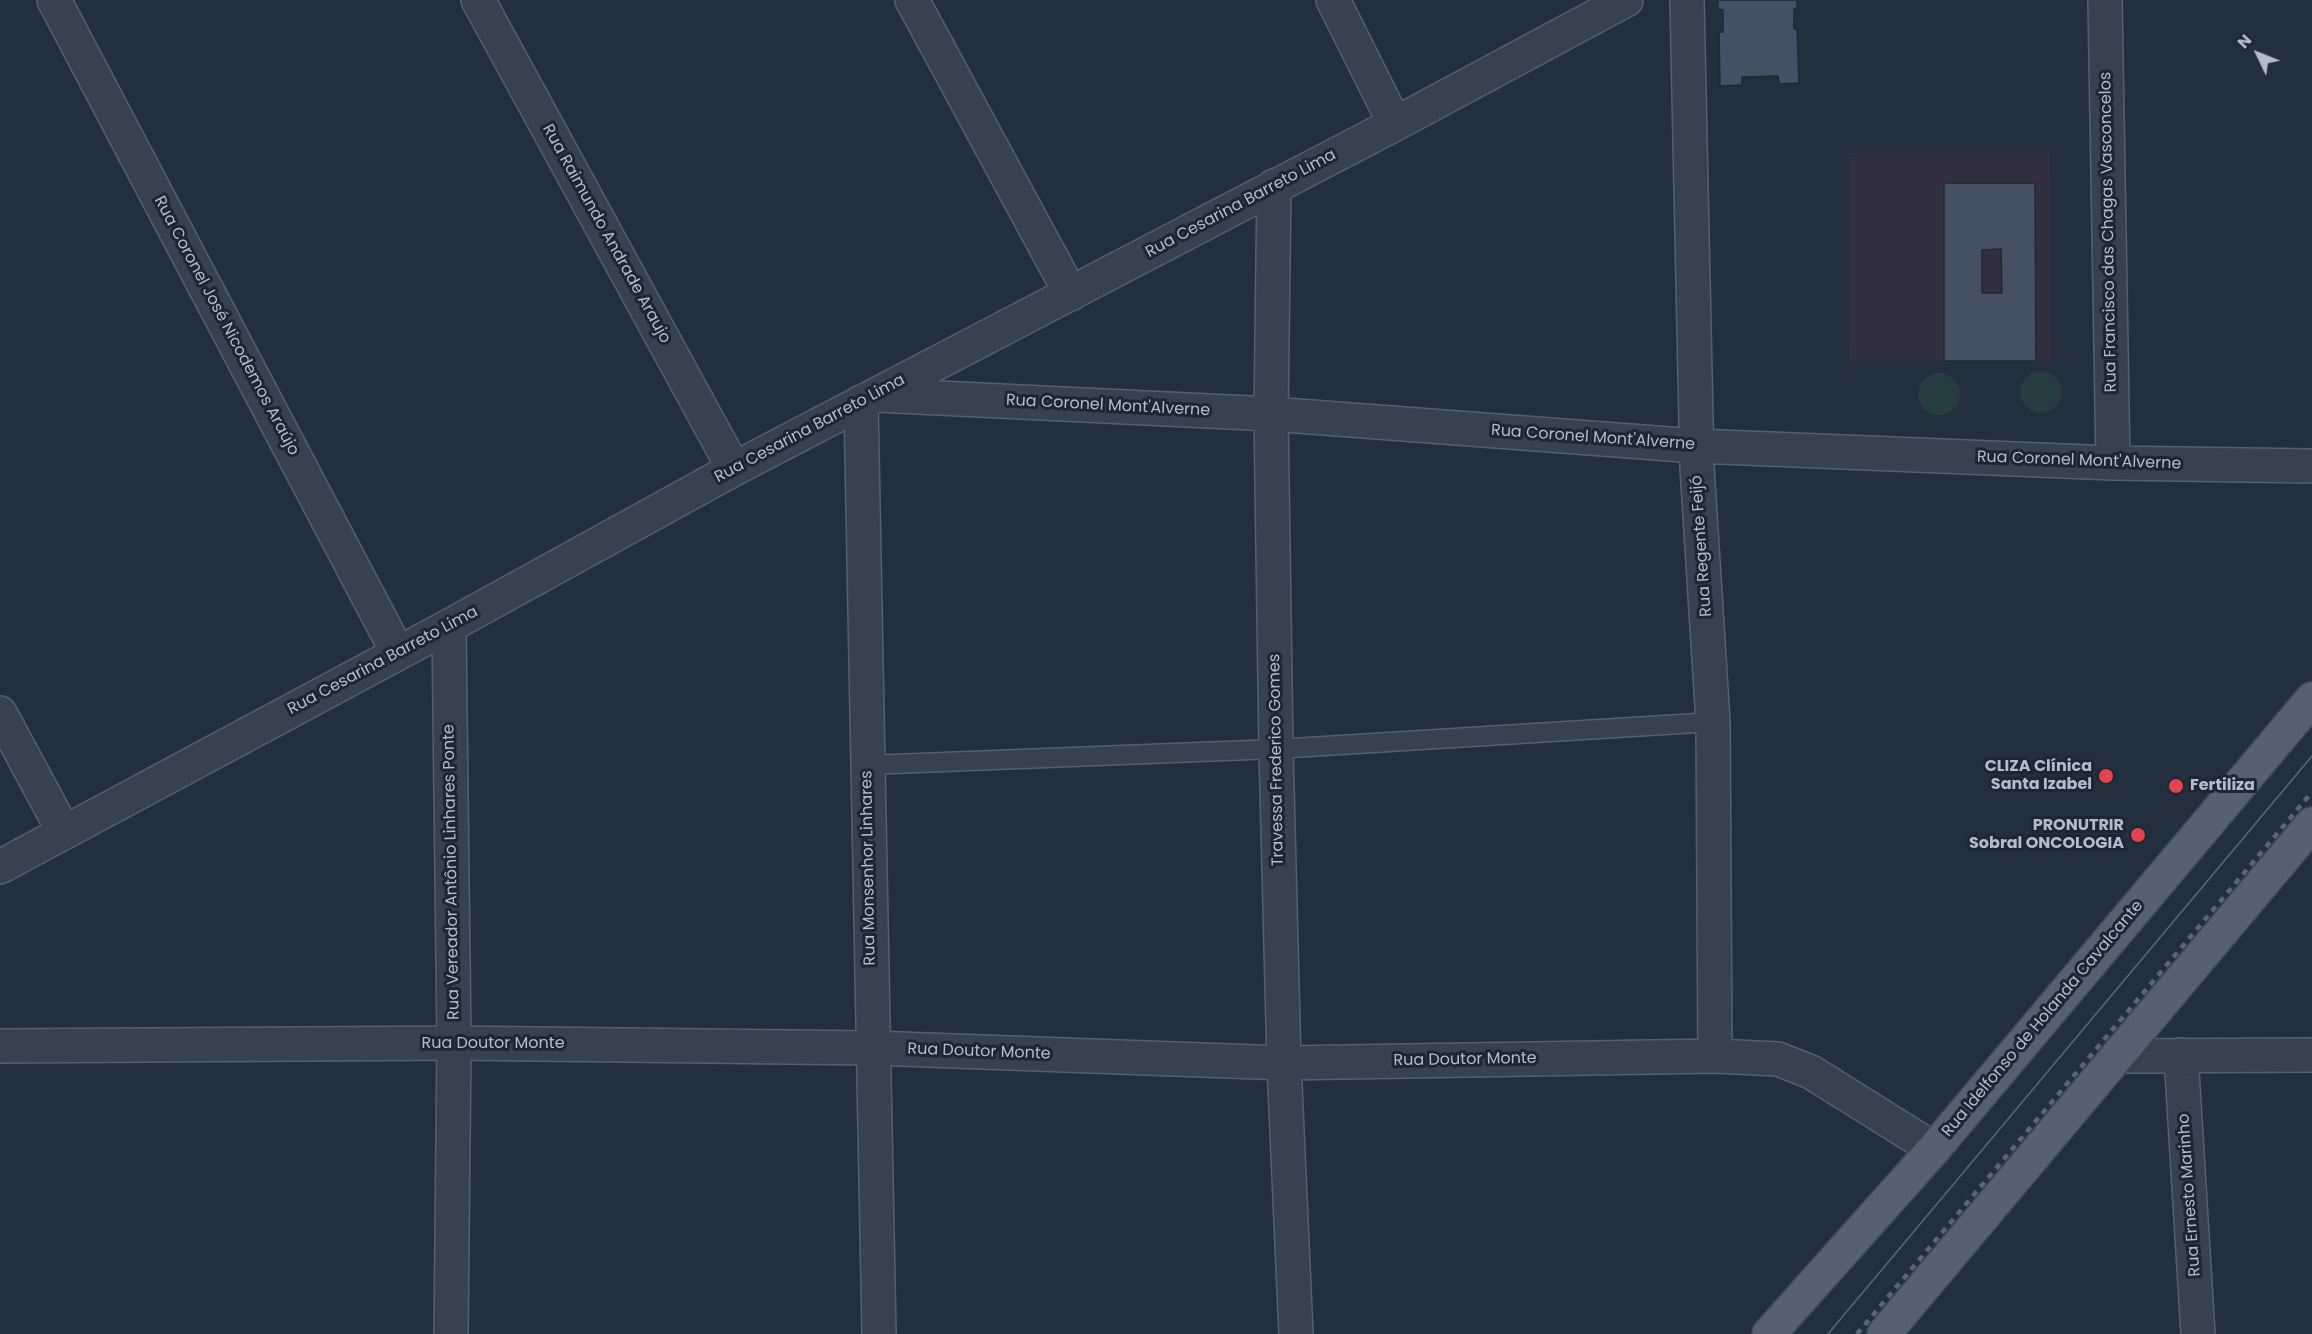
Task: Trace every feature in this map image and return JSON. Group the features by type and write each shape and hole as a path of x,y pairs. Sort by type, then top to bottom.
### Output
{"main road":[{"name":"Rua Idelfonso de Holanda Cavalcante","path":"1769,1334 1934,1149 2312,699"},
{"path":"1884,1334 2312,824"}],"street":[{"name":"Rua Coronel José Nicodemos Araújo","path":"54,0 398,653"},
{"name":"Rua Raimundo Andrade Araujo","path":"478,0 734,469"},
{"path":"912,0 1071,294"},
{"path":"1333,0 1395,124"},
{"name":"Rua Cesarina Barreto Lima","path":"0,867 449,626 734,469 1395,124 1626,0"},
{"name":"Rua Regente Feijó","path":"1687,0 1696,446 1713,722 1715,1056"},
{"name":"Rua Francisco das Chagas Vasconcelos","path":"2105,0 2113,463"},
{"name":"Travessa Frederico Gomes","path":"1274,186 1271,414 1276,749 1284,1063 1296,1334"},
{"name":"Rua Coronel Mont'Alverne","path":"868,399 1271,414 1696,446 2113,463 2312,466"},
{"name":"Rua Monsenhor Linhares","path":"868,399 867,765 879,1334"},
{"name":"Rua Vereador Antônio Linhares Ponte","path":"449,626 454,1043 451,1334"},
{"path":"0,713 64,832"},
{"name":"Rua Doutor Monte","path":"0,1046 454,1043 873,1048 1284,1063 1715,1056 1778,1059 1811,1072 1934,1149"},
{"name":"Rua Ernesto Marinho","path":"2181,1055 2198,1334"},
{"path":"2118,1056 2312,1055"}],"lane":[{"path":"867,765 1276,749 1713,722"}],"shaded area":[{"path":"2050,152 2051,361 1850,361 1849,153"}],"green space":[{"path":"2041,371 2056,377 2062,392 2056,407 2041,413 2026,407 2020,392 2026,377"},
{"path":"1939,373 1954,379 1960,394 1954,409 1939,415 1924,409 1918,394 1924,379"}],"building":[{"path":"1718,0 1797,0 1797,8 1794,9 1794,29 1797,29 1799,83 1779,84 1778,76 1742,77 1742,85 1720,86 1719,32 1723,32 1723,10 1718,9"},
{"path":"1944,183 2035,183 2036,361 1944,361","holes":["2001,249 2002,293 1982,293 1982,250"]}],"tram line":[{"path":"1828,1334 2312,756"}],"railway":[{"path":"1857,1334 2312,792"}],"place":[{"name":"CLIZA Clínica Santa Izabel","path":"2106,776"},
{"name":"Fertiliza","path":"2176,786"},
{"name":"PRONUTRIR Sobral ONCOLOGIA","path":"2138,835"}]}
